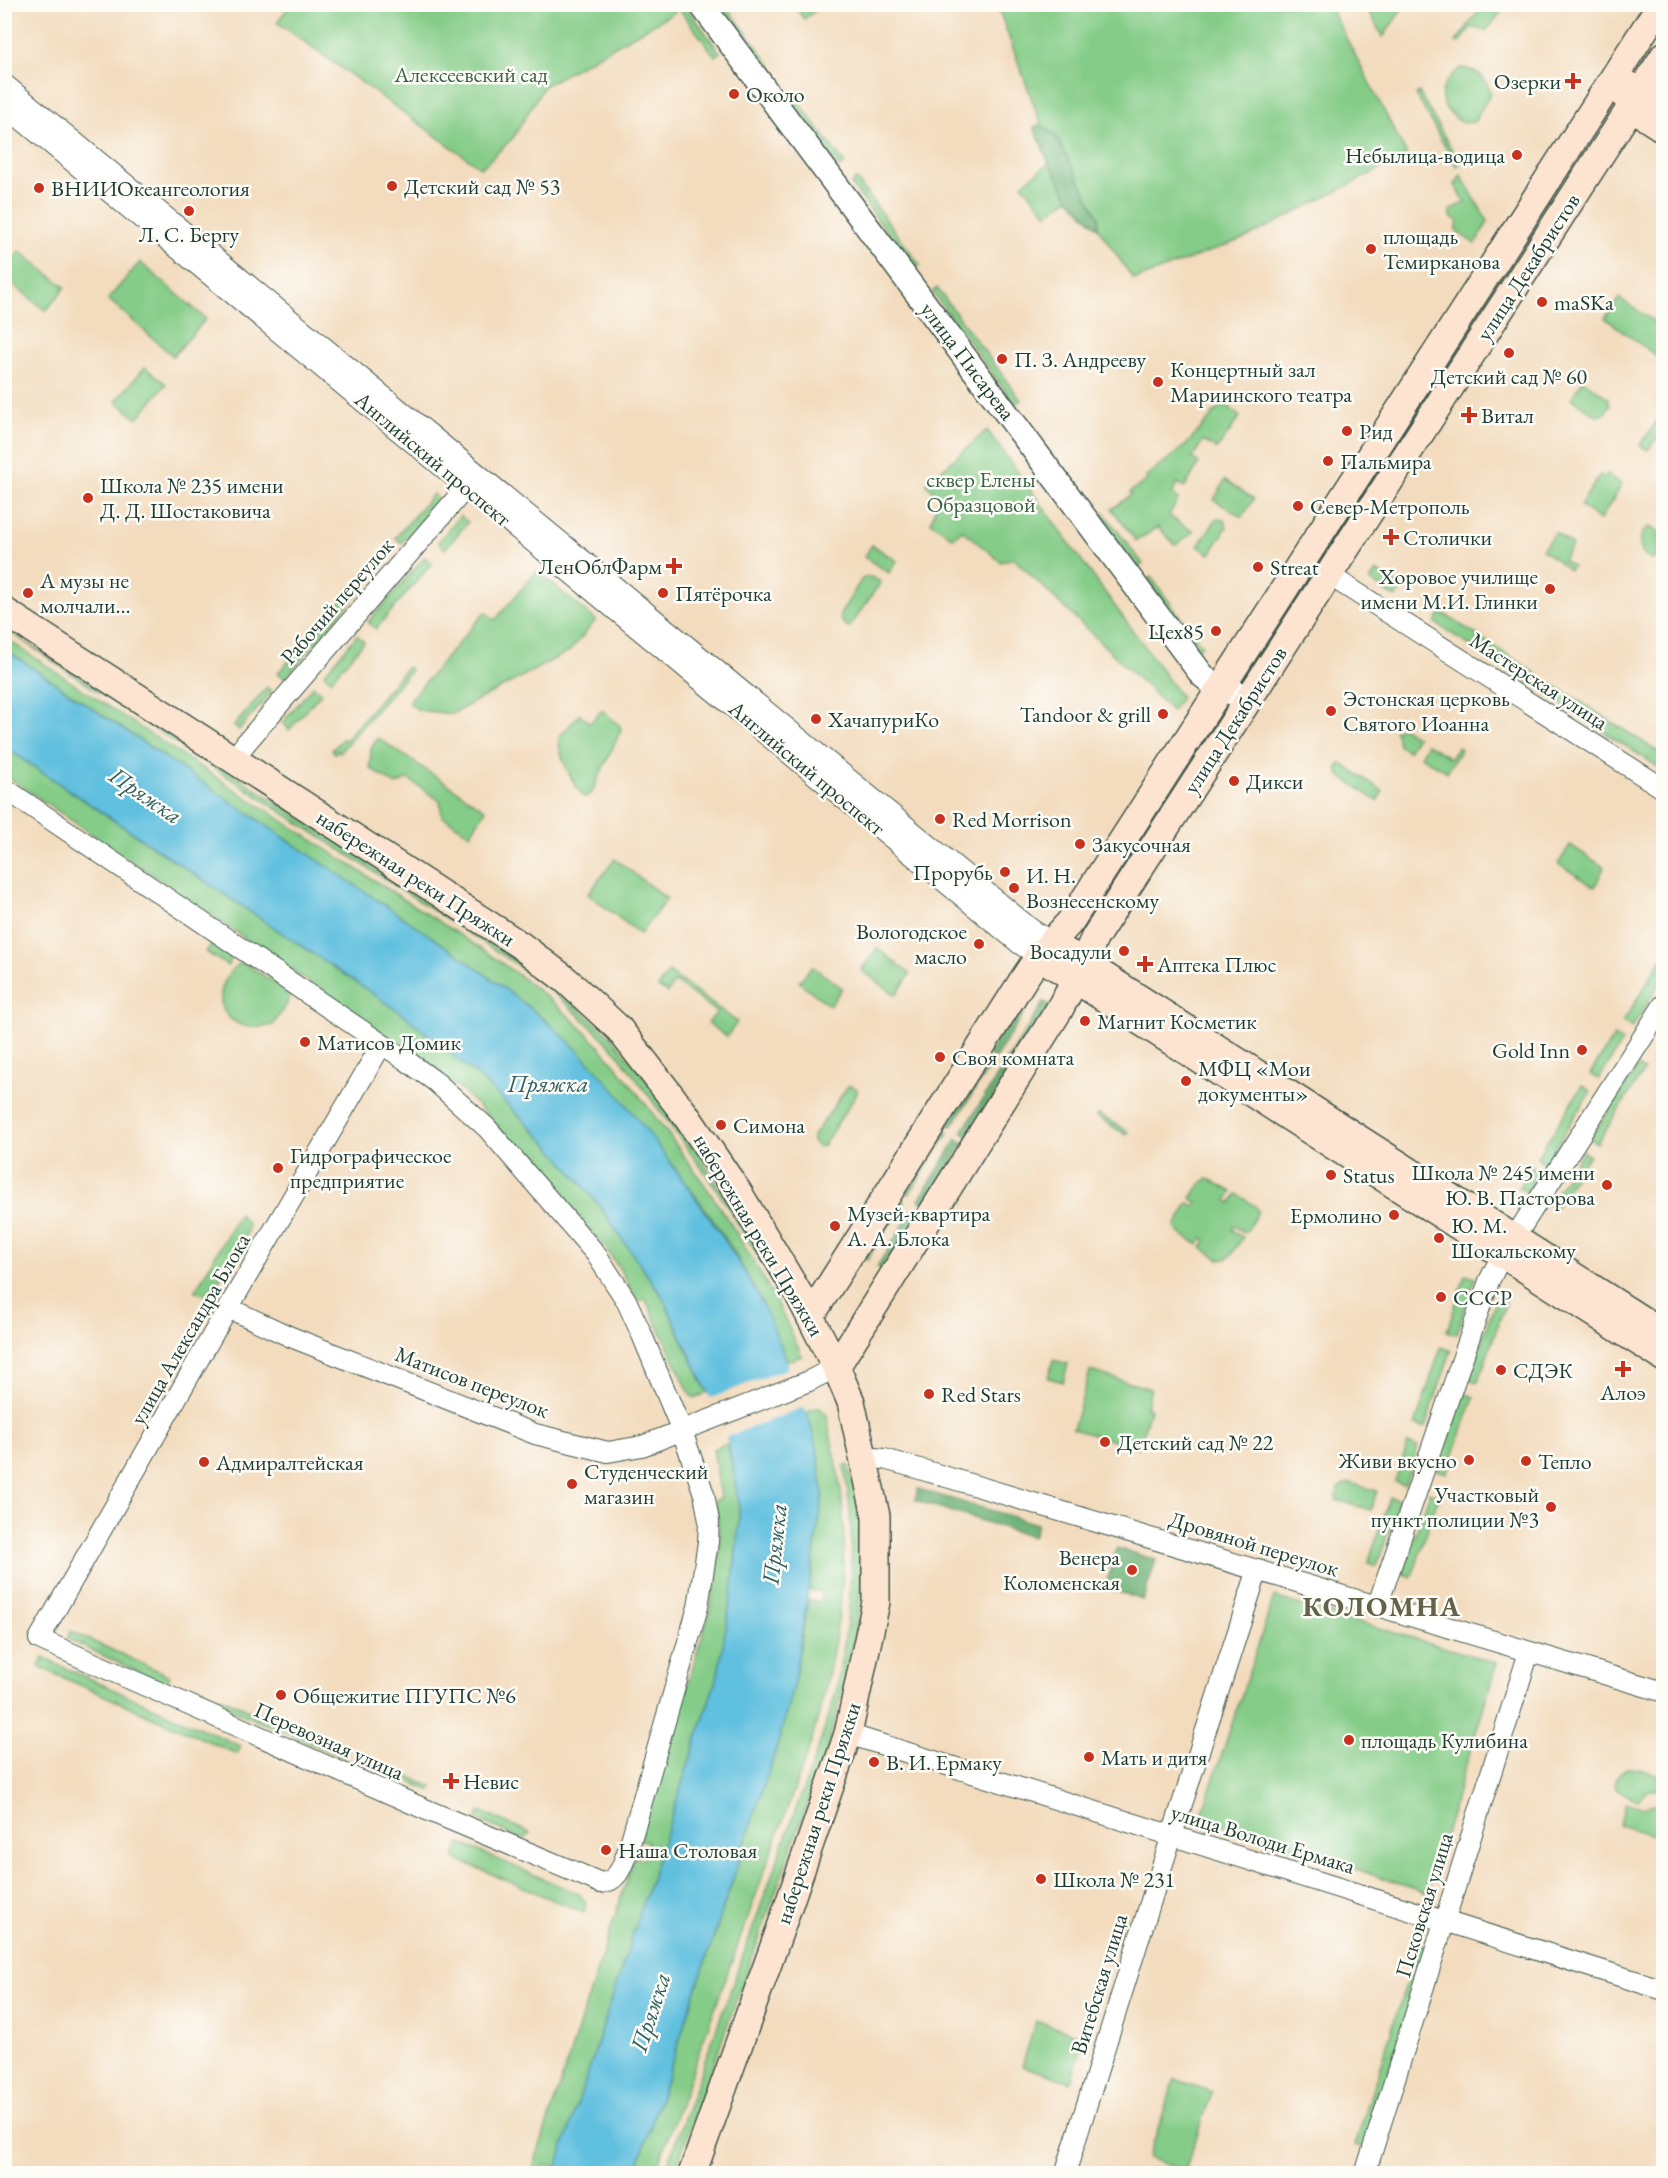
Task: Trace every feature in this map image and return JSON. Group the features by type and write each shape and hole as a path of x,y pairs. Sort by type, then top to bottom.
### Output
{"main road":[{"name":"улица Декабристов","path":"810,1317 1045,949 1070,922 1661,4"},
{"name":"улица Декабристов","path":"836,1367 993,1116 1079,971 1095,937 1329,575 1646,99 1664,56"},
{"path":"1612,81 1646,99 1664,129"},
{"name":"набережная реки Пряжки","path":"4,611 520,945 566,980 620,1029 685,1113 716,1158 767,1241 836,1367 851,1402 876,1516 876,1602 848,1734 692,2174"},
{"name":"Английский проспект","path":"1045,949 1508,1246 1664,1358"},
{"name":"Английский проспект","path":"1508,1246 1664,1334"}],"street":[{"name":"улица Писарева","path":"701,4 1202,675 1220,690"},
{"name":"Английский проспект","path":"4,84 1020,944 1045,949"},
{"name":"Английский проспект","path":"4,105 472,480"},
{"name":"Рабочий переулок","path":"234,761 245,744 472,480"},
{"name":"Мастерская улица","path":"1329,575 1664,789"},
{"path":"1220,690 1250,696"},
{"path":"4,788 436,1082 487,1128 596,1254 626,1300 682,1431"},
{"path":"1377,1607 1489,1281 1508,1246 1664,1004"},
{"name":"улица Александра Блока","path":"39,1639 382,1044"},
{"name":"Матисов переулок","path":"228,1308 291,1337 535,1434 608,1452 642,1446 704,1423 809,1381 836,1367"},
{"name":"Перевозная улица","path":"39,1639 417,1806 601,1883 610,1882 622,1868 698,1607 709,1521 704,1494 682,1431"},
{"name":"Дровяной переулок","path":"864,1457 907,1465 1664,1692"},
{"name":"Витебская улица","path":"1065,2174 1258,1569"},
{"name":"Псковская улица","path":"1365,2174 1529,1652"},
{"name":"улица Володи Ермака","path":"848,1734 1664,1990"}],"green space":[{"name":"Алексеевский сад","path":"291,4 669,4 675,12 544,86 513,138 481,168 277,22"},
{"path":"676,5 685,5 720,52 715,56"},
{"path":"717,5 725,5 777,73 771,77"},
{"path":"797,5 823,5 804,19 795,7"},
{"path":"997,5 1329,5 1407,155 1248,237 1134,280 1098,228 1069,198 1047,214 1022,184 1049,163 1034,127 1041,124"},
{"path":"1365,5 1405,5 1383,37"},
{"path":"1483,5 1507,5 1486,31 1471,27 1460,43 1456,42"},
{"path":"1461,68 1472,70 1480,75 1491,93 1474,122 1463,123 1454,117 1443,104 1442,97 1446,82"},
{"path":"790,91 845,164 839,168 785,95"},
{"path":"1419,92 1460,164 1456,166 1416,95"},
{"path":"1041,124 1056,136 1099,217 1098,228 1069,198 1049,163 1034,127"},
{"path":"1461,175 1488,222 1475,244 1456,231 1458,221 1451,217 1450,211 1465,202 1455,185"},
{"path":"856,179 920,265 915,269 851,184"},
{"path":"20,251 65,287 46,311 5,278 5,270"},
{"path":"140,262 206,319 173,356 108,299"},
{"path":"937,288 1021,400 1015,404 932,292"},
{"path":"1619,298 1663,328 1663,352 1659,358 1605,318"},
{"path":"145,367 166,384 137,419 116,401"},
{"path":"1583,380 1608,398 1610,406 1605,413 1597,415 1571,398"},
{"path":"1224,402 1240,417 1217,449 1203,441 1192,458 1199,463 1185,487 1178,483 1172,494 1178,499 1169,516 1194,532 1175,545 1158,527 1136,541 1112,509 1131,495 1130,492 1147,480 1146,477 1188,443"},
{"path":"1663,413 1663,430 1648,450 1640,445"},
{"name":"сквер Елены Образцовой","path":"987,430 1181,697 1172,711 1013,558 1001,562 962,530 953,538 931,522 939,495 926,484"},
{"path":"1607,474 1622,485 1600,520 1580,505 1600,475 1604,478"},
{"path":"1225,480 1254,499 1242,517 1214,500"},
{"path":"433,494 440,500 402,543 395,538"},
{"path":"1104,513 1143,564 1138,567 1100,517"},
{"path":"460,516 468,522 445,549 438,542"},
{"path":"1218,518 1224,519 1227,527 1210,554 1198,546"},
{"path":"1649,527 1658,531 1662,542 1660,555 1652,560 1643,553 1640,544 1642,535"},
{"path":"1555,532 1572,545 1563,560 1572,566 1569,570 1542,549"},
{"path":"872,545 897,561 889,573 864,557"},
{"path":"425,557 432,563 376,629 368,622"},
{"path":"537,571 596,620 570,651 452,714 419,710 408,702 485,612 495,620"},
{"path":"1376,571 1402,587 1396,598 1370,581"},
{"path":"865,577 881,582 849,628 841,621 840,615"},
{"path":"1151,577 1202,646 1198,649 1147,579"},
{"path":"353,586 360,591 285,679 278,673"},
{"path":"1441,612 1537,674 1531,685 1435,623"},
{"path":"4,628 513,953 611,1036 677,1119 765,1261 762,1263 714,1185 618,1054 561,999 513,962 125,710"},
{"path":"357,635 364,642 331,680 324,674"},
{"path":"4,637 499,961 574,1021 609,1057 680,1150 719,1206 772,1294 802,1356 788,1361 747,1275 712,1219 617,1094 593,1066 554,1028 460,956 5,649"},
{"path":"407,667 411,670 340,752 338,750 335,753 332,750 342,739 345,740"},
{"path":"1551,683 1663,755 1663,770 1545,694"},
{"path":"313,686 321,693 289,730 282,723"},
{"path":"267,687 272,692 239,730 234,726"},
{"path":"602,710 620,726 621,730 591,794 584,797 567,768 559,737 580,714 590,723"},
{"path":"1403,728 1417,737 1408,751 1399,746 1395,730"},
{"path":"378,738 486,810 470,834 442,816 440,801 408,779 396,785 370,768 371,748"},
{"path":"1427,744 1450,758 1458,747 1461,749 1447,772 1420,756"},
{"path":"4,747 403,1014 479,1077 550,1146 595,1200 662,1296 707,1393 695,1398 691,1396 645,1298 638,1302 605,1247 493,1121 465,1093 413,1053 5,775"},
{"path":"1340,763 1383,791 1377,801 1339,775 1337,768"},
{"path":"1570,845 1604,867 1595,887 1558,864"},
{"path":"615,859 667,899 640,934 588,894"},
{"path":"212,943 229,954 231,960 228,966 206,952"},
{"path":"877,948 910,974 896,995 861,970"},
{"path":"1663,957 1663,978 1632,1028 1623,1022"},
{"path":"240,963 244,963 288,991 290,995 287,1004 273,1025 255,1028 245,1026 226,1015 222,1007 222,988 232,970"},
{"path":"812,966 842,988 830,1006 799,982"},
{"path":"669,972 737,1022 727,1037 708,1023 717,1012 675,982 667,993 658,987"},
{"path":"1028,992 1034,996 995,1059 988,1054"},
{"path":"1044,1002 1051,1006 1011,1069 1004,1065"},
{"path":"1614,1036 1622,1042 1599,1079 1590,1074"},
{"path":"984,1061 990,1066 952,1126 945,1122"},
{"path":"1638,1067 1644,1071 1597,1143 1590,1139"},
{"path":"1000,1072 1006,1076 968,1137 962,1132"},
{"path":"848,1086 857,1089 857,1093 823,1146 819,1147 813,1142 813,1136"},
{"path":"1582,1086 1591,1091 1545,1163 1537,1158"},
{"path":"1098,1114 1126,1130 1128,1132 1126,1135 1096,1116"},
{"path":"941,1128 948,1133 909,1194 902,1190"},
{"path":"957,1139 964,1143 925,1205 919,1200"},
{"path":"1583,1151 1589,1155 1554,1209 1548,1205"},
{"path":"1532,1166 1539,1171 1526,1192 1519,1187"},
{"path":"1208,1178 1232,1192 1227,1201 1231,1203 1237,1194 1255,1206 1258,1211 1246,1233 1234,1226 1232,1230 1243,1237 1226,1259 1219,1259 1202,1248 1206,1240 1202,1238 1198,1245 1178,1232 1175,1227 1188,1203 1195,1206 1197,1203 1191,1198 1200,1184"},
{"path":"897,1198 904,1202 867,1260 860,1256"},
{"path":"914,1208 920,1212 884,1270 877,1267"},
{"path":"239,1214 248,1224 247,1233 213,1291 206,1295 195,1291"},
{"path":"1465,1275 1475,1278 1457,1334 1447,1331"},
{"path":"1496,1299 1506,1302 1478,1382 1468,1379"},
{"path":"1441,1347 1451,1351 1425,1428 1415,1425"},
{"path":"1053,1360 1068,1364 1063,1382 1048,1378"},
{"path":"1090,1371 1151,1389 1146,1407 1150,1409 1139,1448 1073,1429"},
{"path":"1463,1393 1474,1397 1447,1473 1437,1470"},
{"path":"819,1407 827,1415 840,1482 844,1556 838,1621 819,1715 810,1746 655,2173 635,2174 779,1740 794,1682 808,1600 820,1602 822,1592 809,1590 823,1495 818,1456 807,1411"},
{"path":"726,1443 732,1462 739,1504 739,1523 732,1592 718,1674 557,2169 544,2165 541,2173 531,2174 634,1857 643,1859 648,1843 639,1840 709,1614 720,1539 715,1500 721,1498 713,1449"},
{"path":"1408,1443 1418,1447 1405,1485 1395,1482"},
{"path":"848,1465 861,1519 862,1576 849,1665 835,1723 674,2173 664,2174 818,1748 835,1695 851,1581 850,1512 844,1466"},
{"path":"1350,1483 1377,1491 1371,1510 1336,1500 1339,1487"},
{"path":"918,1489 1037,1524 1033,1537 915,1500"},
{"path":"1430,1492 1439,1495 1412,1577 1402,1573"},
{"path":"1390,1497 1399,1500 1377,1566 1368,1563"},
{"path":"1117,1548 1156,1560 1143,1600 1105,1588"},
{"path":"1274,1597 1497,1663 1427,1893 1201,1817"},
{"path":"70,1631 170,1676 166,1684 67,1639"},
{"path":"43,1658 241,1746 237,1754 39,1667"},
{"path":"194,1686 347,1752 344,1758 191,1692"},
{"path":"1627,1768 1663,1776 1663,1791 1649,1791 1638,1800 1617,1790 1616,1777"},
{"path":"391,1769 432,1787 431,1791 390,1773"},
{"path":"1663,1802 1663,1838 1619,1825 1626,1803 1642,1807"},
{"path":"480,1811 530,1833 526,1838 521,1839 476,1819"},
{"path":"460,1843 579,1894 586,1902 584,1913 454,1858"},
{"path":"1419,1944 1429,1947 1422,1968 1412,1966"},
{"path":"1409,1975 1419,1978 1366,2148 1355,2145"},
{"path":"1036,2021 1085,2037 1071,2082 1022,2066"},
{"path":"1175,2079 1212,2092 1185,2171 1148,2158"}],"water":[{"name":"Пряжка","path":"4,649 460,956 554,1028 605,1079 678,1173 743,1269 774,1330 807,1411 818,1456 823,1495 794,1682 779,1740 635,2173 555,2173 718,1674 732,1592 739,1504 728,1442 708,1393 662,1296 595,1200 550,1146 479,1077 403,1014 5,747"}],"pier":[{"path":"791,1360 810,1410 806,1412 804,1407 726,1437 728,1442 723,1444 704,1394 708,1393 711,1398 788,1368 786,1362"}],"place":[{"name":"Озерки","path":"1573,81"},
{"name":"Около","path":"734,94"},
{"name":"Небылица-водица","path":"1517,155"},
{"name":"Детский сад № 53","path":"392,186"},
{"name":"ВНИИОкеангеология","path":"39,188"},
{"name":"Л. С. Бергу","path":"189,211"},
{"name":"площадь Темирканова","path":"1371,249"},
{"name":"maSKa","path":"1542,302"},
{"name":"Детский сад № 60","path":"1509,353"},
{"name":"П. З. Андрееву","path":"1002,359"},
{"name":"Концертный зал Мариинского театра","path":"1158,382"},
{"name":"Витал","path":"1469,415"},
{"name":"Рид","path":"1347,431"},
{"name":"Пальмира","path":"1328,461"},
{"name":"Школа № 235 имени Д. Д. Шостаковича","path":"88,498"},
{"name":"Север-Метрополь","path":"1298,506"},
{"name":"Столички","path":"1391,537"},
{"name":"ЛенОблФарм","path":"674,566"},
{"name":"Streat","path":"1258,567"},
{"name":"Хоровое училище имени М.И. Глинки","path":"1550,589"},
{"name":"А музы не молчали…","path":"28,593"},
{"name":"Пятёрочка","path":"663,593"},
{"name":"Цех85","path":"1216,631"},
{"name":"Эстонская церковь Святого Иоанна","path":"1331,711"},
{"name":"Tandoor & grill","path":"1163,714"},
{"name":"ХачапуриКо","path":"816,719"},
{"name":"Дикси","path":"1234,781"},
{"name":"Red Morrison","path":"940,819"},
{"name":"Закусочная","path":"1080,844"},
{"name":"Прорубь","path":"1005,872"},
{"name":"И. Н. Вознесенскому","path":"1014,888"},
{"name":"Вологодское масло","path":"979,944"},
{"name":"Восадули","path":"1124,951"},
{"name":"Аптека Плюс","path":"1145,964"},
{"name":"Магнит Косметик","path":"1085,1021"},
{"name":"Матисов Домик","path":"305,1042"},
{"name":"Gold Inn","path":"1582,1050"},
{"name":"Своя комната","path":"940,1057"},
{"name":"МФЦ «Мои документы»","path":"1186,1081"},
{"name":"Симона","path":"721,1125"},
{"name":"Гидрографическое предприятие","path":"278,1168"},
{"name":"Status","path":"1331,1175"},
{"name":"Школа № 245 имени Ю. В. Пасторова","path":"1607,1185"},
{"name":"Ермолино","path":"1394,1215"},
{"name":"Музей-квартира А. А. Блока","path":"835,1226"},
{"name":"Ю. М. Шокальскому","path":"1439,1238"},
{"name":"СССР","path":"1441,1297"},
{"name":"Алоэ","path":"1623,1369"},
{"name":"СДЭК","path":"1501,1370"},
{"name":"Red Stars","path":"929,1394"},
{"name":"Детский сад № 22","path":"1105,1442"},
{"name":"Живи вкусно","path":"1469,1460"},
{"name":"Тепло","path":"1526,1461"},
{"name":"Адмиралтейская","path":"204,1462"},
{"name":"Студенческий магазин","path":"572,1484"},
{"name":"Участковый пункт полиции №3","path":"1551,1507"},
{"name":"Венера Коломенская","path":"1132,1570"},
{"name":"Общежитие ПГУПС №6","path":"281,1695"},
{"name":"площадь Кулибина","path":"1349,1740"},
{"name":"Мать и дитя","path":"1089,1757"},
{"name":"В. И. Ермаку","path":"874,1762"},
{"name":"Невис","path":"451,1781"},
{"name":"Наша Столовая","path":"606,1850"},
{"name":"Школа № 231","path":"1041,1879"}],"district":[{"name":"КОЛОМНА","path":"1382,1606"}]}
